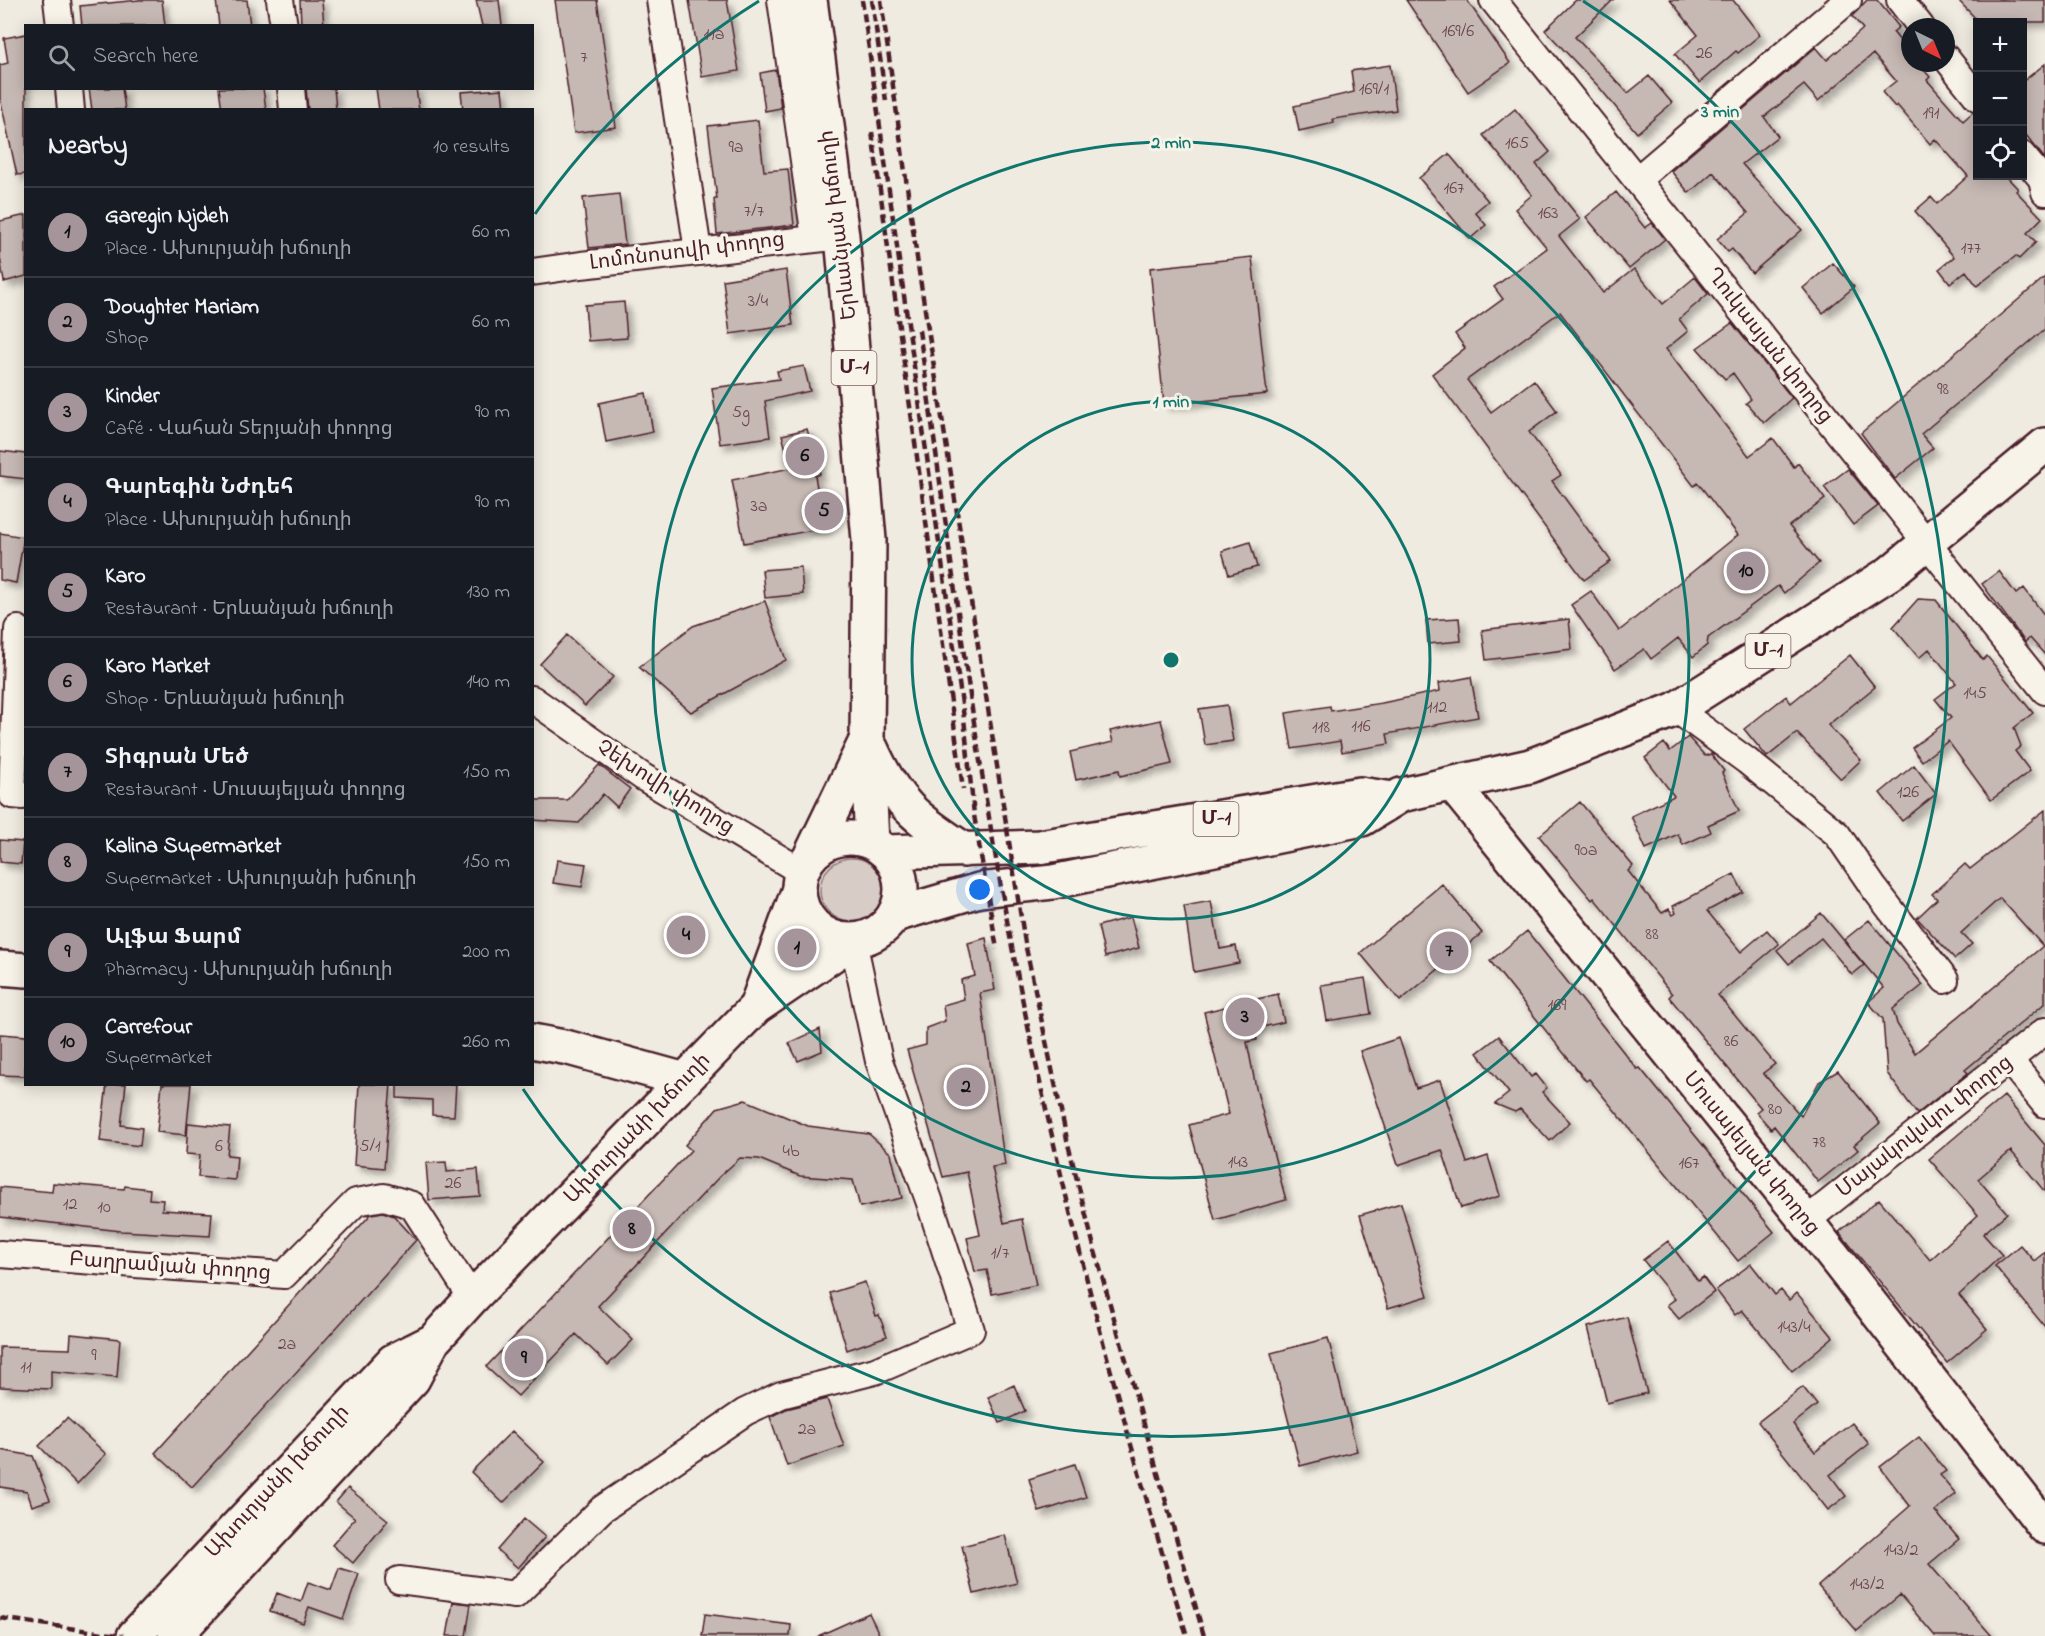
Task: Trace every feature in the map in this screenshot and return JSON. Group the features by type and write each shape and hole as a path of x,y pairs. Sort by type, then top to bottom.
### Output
{"main road":[{"name":"Երևանյան խճուղի","path":"810,0 829,237 869,540 867,738 879,847"},
{"name":"Մ-1","path":"895,915 980,890 1053,882 1362,819 1393,799 1530,766 1676,709 1890,573 1927,545 2045,445"},
{"name":"Երևանյան խճուղի","path":"804,873 867,738"},
{"path":"867,738 882,772 911,812 964,849"},
{"name":"Մուսայելյան փողոց","path":"1452,785 1806,1221 2045,1527"},
{"name":"Մ-1","path":"879,847 964,849 1039,847 1360,794 1393,799"},
{"path":"855,838 879,847 896,866 901,882 901,899 895,915 870,937 853,940 836,939 821,932 809,920 801,905 804,873 838,839 855,838"},
{"name":"Ախուրյանի խճուղի","path":"176,1636 413,1379 433,1341 472,1298 756,1007 804,873"},
{"path":"756,1007 853,940"},
{"path":"0,968 24,970"},
{"path":"534,1041 569,1048 685,1080"},
{"name":"Ախուրյանի խճուղի","path":"134,1636 393,1361 433,1341"}],"street":[{"path":"57,0 60,24"},
{"path":"280,0 284,24"},
{"path":"660,0 698,251"},
{"path":"781,0 829,237"},
{"name":"Ղուկասյան փողոց","path":"1493,0 2045,691"},
{"path":"1638,179 1848,0"},
{"path":"1900,0 1914,18"},
{"path":"1955,70 1973,93"},
{"path":"69,90 71,108"},
{"path":"291,90 293,108"},
{"path":"2027,161 2042,179 2045,192"},
{"name":"Լոմոնոսովի փողոց","path":"534,272 829,237"},
{"path":"15,628 12,795 23,796"},
{"name":"Չեխովի փողոց","path":"534,700 643,777 804,873"},
{"path":"1676,709 1747,761 1837,834 1874,888 1945,980"},
{"path":"399,1580 515,1595 602,1509 745,1412 781,1395 875,1371 970,1330 929,1200 879,1061 853,940"},
{"name":"Մայակովսկու փողոց","path":"1806,1221 2045,1031"},
{"path":"2009,1060 2045,1104"},
{"name":"Բաղրամյան փողոց","path":"0,1254 284,1275 356,1202 384,1197 412,1204 472,1298"}],"shaded area":[{"path":"852,858 864,860 875,867 882,878 884,890 882,902 875,913 864,920 852,922 840,920 829,913 822,902 820,890 822,878 829,867 840,860"}],"building":[{"path":"162,0 165,24 82,24 80,6"},
{"path":"216,0 247,0 250,24 219,24"},
{"path":"300,0 322,0 324,24 301,24"},
{"path":"476,0 499,0 502,24 482,24"},
{"path":"555,0 597,0 616,127 574,133"},
{"path":"689,0 727,0 739,71 702,77"},
{"path":"1406,0 1467,0 1510,63 1468,92"},
{"path":"1576,0 1613,0 1575,37 1628,93 1649,76 1672,103 1637,133 1599,87 1545,30"},
{"path":"1670,0 1733,0 1760,35 1738,53 1736,51 1699,83 1675,54 1698,35"},
{"path":"1867,0 1877,0 1899,27 1893,32 1901,42 1901,72 1926,72 1930,77 1927,80 1963,121 1973,112 1973,180 2010,180 2018,189 2016,191 2042,218 2027,233 2036,242 2019,259 2016,256 1977,286 1966,271 1950,283 1939,269 1954,257 1915,211 1931,197 1937,204 1968,176 1935,139 1930,144 1897,105 1895,107 1882,92 1896,81 1873,54 1818,101 1804,85 1764,117 1778,136 1742,164 1802,230 1752,273 1732,249 1728,252 1717,239 1748,213 1713,172 1689,193 1671,171 1816,47 1827,60 1863,29 1852,16"},
{"path":"1958,0 2045,0 2045,22 2027,22 2027,18 1975,18"},
{"path":"24,34 26,108 24,108 24,174 17,175 0,98 0,65 8,63 4,38"},
{"path":"2045,64 2045,159 2027,136 2027,78"},
{"path":"1390,65 1396,110 1333,119 1334,123 1299,131 1294,106 1354,92 1351,71"},
{"path":"776,70 781,108 765,111 760,73"},
{"path":"89,90 122,90 125,108 92,108"},
{"path":"219,90 263,90 266,108 222,108"},
{"path":"306,90 334,90 336,108 308,108"},
{"path":"376,90 416,90 419,108 379,108"},
{"path":"502,90 504,108 463,108 461,92"},
{"path":"1515,109 1550,152 1536,164 1580,219 1559,236 1603,293 1634,269 1663,304 1695,277 1708,294 1679,319 1688,331 1666,349 1749,456 1773,438 1794,467 1798,463 1825,499 1789,526 1819,563 1784,593 1778,586 1708,638 1707,645 1693,657 1678,638 1651,659 1644,649 1615,669 1571,605 1591,591 1619,631 1738,535 1698,483 1694,486 1560,312 1467,380 1491,412 1534,380 1557,411 1529,432 1561,475 1552,481 1611,561 1584,580 1432,374 1465,348 1455,334 1503,299 1494,287 1547,248 1515,209 1532,195 1483,135"},
{"path":"758,120 764,171 788,169 794,225 717,234 714,199 717,199 708,126"},
{"path":"1449,154 1488,201 1475,212 1486,225 1470,239 1419,178"},
{"path":"1616,192 1645,228 1652,223 1665,239 1629,269 1586,217"},
{"path":"619,194 625,244 589,248 583,198"},
{"path":"24,215 24,277 4,282 0,257 0,221"},
{"path":"1252,257 1267,394 1164,405 1150,268"},
{"path":"1833,263 1854,287 1823,313 1803,288"},
{"path":"786,270 793,325 730,334 723,280"},
{"path":"2045,277 2045,329 1921,434 1933,448 1895,479 1861,433"},
{"path":"624,302 627,338 588,341 585,305"},
{"path":"1732,323 1792,398 1764,423 1746,403 1751,399 1733,373 1725,379 1697,348"},
{"path":"804,366 810,391 765,401 770,437 720,444 712,388 779,379 777,371"},
{"path":"646,393 653,432 606,442 599,403"},
{"path":"807,429 820,474 815,476 824,528 744,543 732,480 791,468 782,435"},
{"path":"0,451 24,454 24,479 0,476"},
{"path":"1848,469 1878,506 1853,525 1824,487"},
{"path":"0,533 24,537 16,583 0,580"},
{"path":"1250,542 1257,567 1229,575 1222,551"},
{"path":"801,567 803,594 765,598 762,570"},
{"path":"1999,571 2016,594 2024,588 2045,616 2045,655 2030,638 2025,642 1982,584"},
{"path":"1918,599 1936,600 1983,660 1987,656 2033,713 2014,728 2021,746 2015,751 2030,771 1991,800 1948,741 1922,761 1912,748 1951,718 1935,699 1956,683 1929,649 1919,658 1893,627"},
{"path":"765,601 786,660 691,712 639,667 693,626"},
{"path":"1459,618 1461,641 1428,644 1426,620"},
{"path":"1569,619 1572,649 1486,660 1482,630"},
{"path":"567,635 613,677 585,706 540,664"},
{"path":"1850,655 1875,687 1828,725 1861,760 1841,779 1797,733 1767,757 1744,729 1786,696 1791,703"},
{"path":"1471,677 1478,717 1387,734 1389,744 1342,752 1340,741 1292,749 1286,713 1330,706 1331,711 1382,703 1440,691 1439,683"},
{"path":"1227,705 1233,741 1205,745 1199,709"},
{"path":"1161,720 1172,764 1120,776 1119,770 1076,780 1070,752 1113,742 1110,731"},
{"path":"1688,737 1705,756 1711,754 1724,771 1722,773 1739,811 1708,825 1711,832 1683,845 1678,834 1646,849 1631,816 1674,796 1645,758 1664,743 1670,751"},
{"path":"599,765 630,789 617,807 603,794 579,823 534,820 534,800 567,800"},
{"path":"1914,765 1936,794 1902,821 1880,793"},
{"path":"1580,802 1633,866 1628,871 1662,913 1669,909 1673,915 1676,913 1673,906 1734,874 1743,892 1707,911 1741,952 1767,930 1779,944 1718,995 1775,1064 1763,1073 1801,1116 1819,1082 1838,1071 1880,1123 1854,1145 1858,1150 1818,1182 1774,1126 1771,1129 1756,1112 1761,1108 1669,997 1672,994 1594,898 1592,900 1539,836"},
{"path":"2045,810 2045,1003 1965,1070 1968,1073 1917,1114 1887,1073 1883,1019 1868,1002 1884,988 1844,940 1869,920 1923,985 1893,1009 1897,1024 1915,1053 2043,946 2000,898 1961,933 1972,944 1955,959 1917,918 1937,899 1932,894 1965,864 1970,869"},
{"path":"0,840 23,842 21,864 0,862"},
{"path":"557,860 586,864 582,887 553,883"},
{"path":"1442,884 1482,933 1400,1001 1360,953"},
{"path":"1211,901 1220,949 1236,946 1239,963 1194,972 1184,906"},
{"path":"1821,913 1864,965 1852,975 1821,938 1789,964 1777,950"},
{"path":"1131,917 1139,948 1105,957 1098,926"},
{"path":"1527,931 1637,1069 1640,1068 1774,1232 1738,1261 1589,1079 1586,1081 1490,961"},
{"path":"986,938 995,990 980,993 1005,1165 992,1167 1004,1223 1022,1219 1036,1285 992,1294 987,1270 975,1272 967,1238 980,1235 967,1172 943,1177 907,1050 926,1045 926,1028 945,1021 943,1005 964,999 961,980 975,976 968,943"},
{"path":"1365,978 1371,1014 1327,1021 1321,985"},
{"path":"1278,994 1284,1022 1254,1029 1257,1040 1247,1042 1256,1088 1286,1200 1215,1220 1189,1125 1229,1114 1204,1012"},
{"path":"820,1029 822,1051 798,1061 789,1043"},
{"path":"0,1034 24,1036 24,1076 0,1075"},
{"path":"1499,1036 1531,1077 1536,1074 1547,1088 1542,1092 1570,1122 1550,1141 1520,1109 1515,1112 1495,1104 1509,1093 1477,1053"},
{"path":"1399,1038 1416,1088 1440,1080 1467,1163 1488,1156 1500,1196 1461,1208 1442,1150 1398,1165 1360,1051"},
{"path":"107,1086 126,1086 121,1125 142,1128 140,1146 100,1141"},
{"path":"162,1086 191,1086 186,1135 157,1132"},
{"path":"359,1086 391,1086 384,1168 354,1165"},
{"path":"397,1086 456,1086 454,1116 432,1115 432,1100 397,1098"},
{"path":"2004,1096 2045,1145 2045,1192 2011,1151 1978,1179 2007,1213 1983,1234 2002,1255 1959,1295 1987,1329 1947,1363 1839,1232 1879,1199 1930,1260 1978,1215 1929,1159"},
{"path":"745,1100 808,1126 869,1134 891,1154 902,1198 860,1207 853,1180 800,1176 759,1159 740,1158 719,1177 598,1306 633,1340 608,1365 576,1334 518,1396 486,1367 691,1150 685,1145 717,1108"},
{"path":"188,1123 230,1127 227,1155 237,1156 235,1180 198,1177 200,1155 186,1154"},
{"path":"446,1162 447,1172 478,1169 480,1196 429,1200 426,1163"},
{"path":"53,1183 150,1189 149,1199 163,1200 162,1210 212,1213 210,1236 121,1231 0,1217 0,1187 52,1192"},
{"path":"1401,1203 1428,1296 1388,1308 1360,1215"},
{"path":"383,1212 394,1216 416,1240 192,1487 155,1453 371,1214"},
{"path":"1668,1241 1698,1281 1703,1277 1714,1292 1679,1319 1667,1305 1675,1299 1643,1260"},
{"path":"2020,1245 2034,1261 2045,1252 2045,1327 1995,1266"},
{"path":"1751,1264 1775,1295 1781,1290 1789,1300 1797,1293 1833,1337 1792,1371 1742,1310 1735,1315 1716,1290"},
{"path":"865,1282 876,1316 879,1315 887,1336 847,1350 830,1293"},
{"path":"1627,1317 1647,1393 1607,1403 1588,1327"},
{"path":"71,1334 120,1339 117,1377 51,1371 51,1389 0,1387 0,1347 70,1349"},
{"path":"1328,1338 1357,1451 1300,1466 1271,1353"},
{"path":"1014,1385 1025,1411 1000,1423 988,1397"},
{"path":"1803,1387 1817,1405 1793,1424 1815,1452 1852,1423 1869,1444 1830,1475 1846,1496 1828,1510 1758,1422"},
{"path":"827,1399 844,1446 787,1466 770,1417 786,1409"},
{"path":"67,1418 106,1454 77,1484 39,1446"},
{"path":"512,1431 544,1462 503,1503 471,1472"},
{"path":"1919,1437 1946,1471 1940,1475 1956,1494 1935,1511 1959,1539 1929,1564 1992,1636 1935,1636 1900,1595 1857,1631 1818,1586 1910,1506 1880,1467"},
{"path":"0,1450 33,1456 50,1500 32,1506 27,1491 0,1487"},
{"path":"1075,1464 1086,1497 1039,1512 1029,1479"},
{"path":"348,1488 388,1520 353,1563 332,1545 355,1518 336,1502"},
{"path":"524,1519 545,1537 518,1568 497,1550"},
{"path":"1005,1535 1017,1583 974,1594 962,1546"},
{"path":"339,1568 359,1574 343,1619 309,1607 303,1623 270,1611 277,1593 301,1602 308,1582 331,1590"},
{"path":"453,1602 471,1604 466,1636 447,1636"},
{"path":"869,1613 880,1636 818,1636"},
{"path":"705,1614 791,1625 790,1636 702,1636"}],"railway":[{"path":"862,0 964,718 974,815 997,949"},
{"path":"872,0 886,101"},
{"path":"881,0 919,272 1025,943 1068,1144 1095,1251 1204,1636"},
{"path":"872,132 963,789"},
{"path":"919,330 985,793 1012,947 1049,1121 1090,1294 1187,1636"},
{"path":"0,1618 124,1636"}],"place":[{"name":"Karo Market","path":"805,456"},
{"name":"Karo","path":"824,511"},
{"name":"Carrefour","path":"1746,571"},
{"name":"Գարեգին Նժդեհ","path":"686,935"},
{"name":"Garegin Njdeh","path":"797,948"},
{"name":"Տիգրան Մեծ","path":"1449,951"},
{"name":"Kinder","path":"1245,1017"},
{"name":"Doughter Mariam","path":"966,1087"},
{"name":"Kalina Supermarket","path":"632,1229"},
{"name":"Ալֆա Ֆարմ","path":"524,1358"}]}
